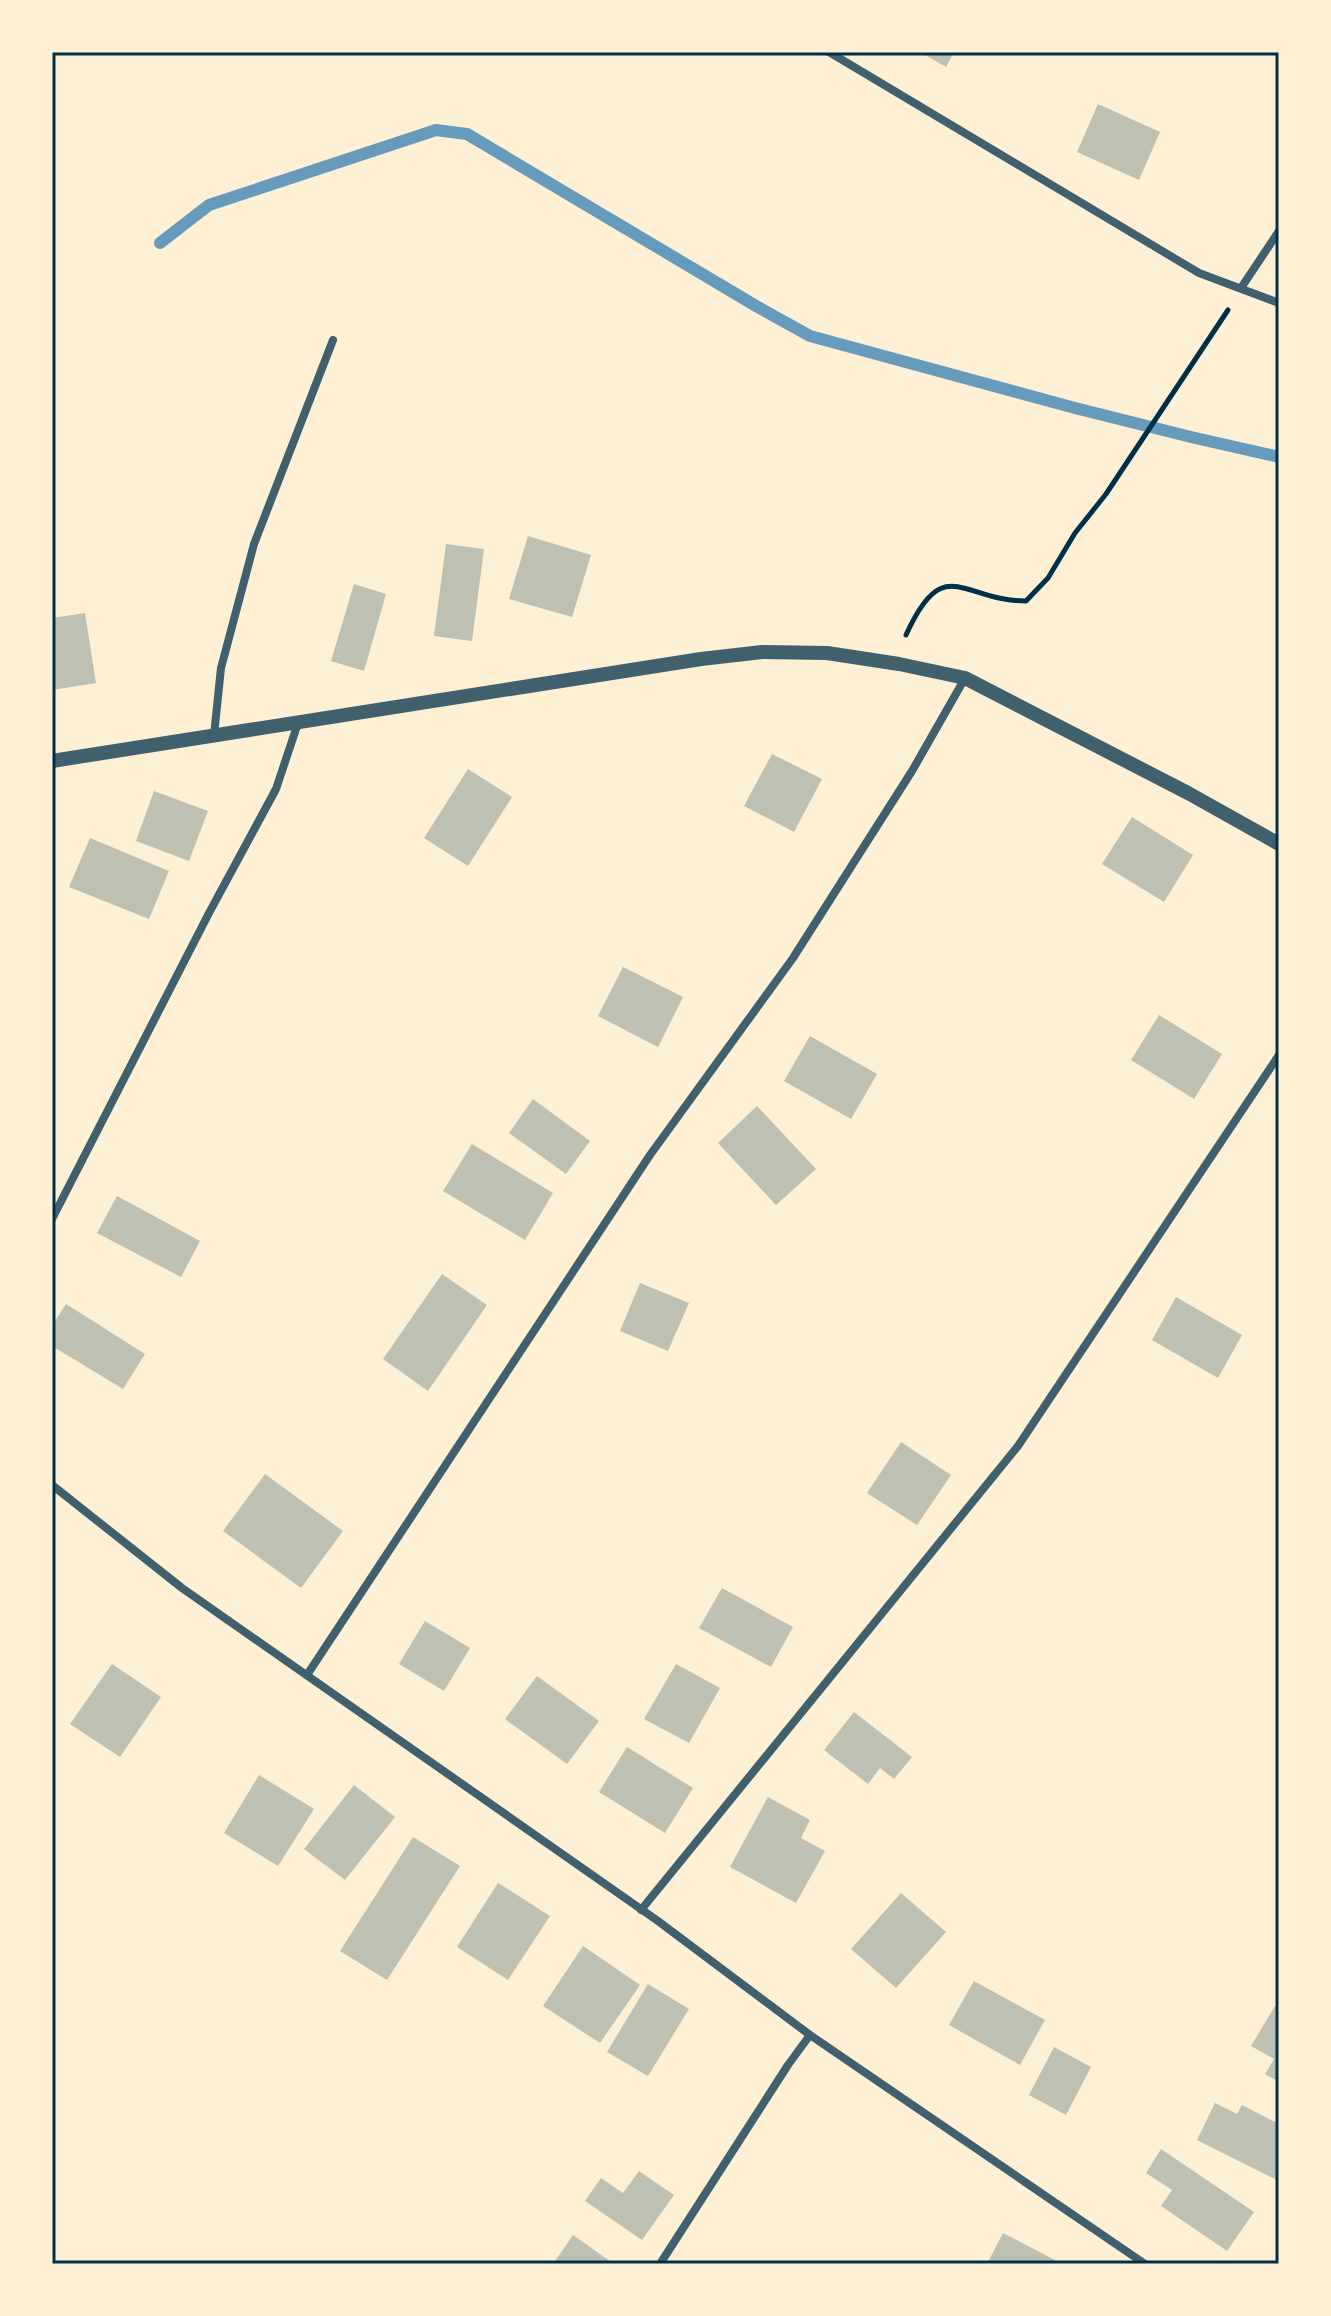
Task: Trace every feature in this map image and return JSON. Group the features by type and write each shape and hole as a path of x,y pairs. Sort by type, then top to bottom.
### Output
{"street":[{"path":"829,52 1199,273 1279,303"},
{"path":"1241,288 1279,231"},
{"path":"214,735 221,668 254,544 333,340"},
{"path":"52,761 701,659 762,652 827,653 965,678 1188,793 1279,844"},
{"path":"307,1675 650,1155 793,958 912,771 965,678"},
{"path":"52,1219 276,789 298,723"},
{"path":"641,1910 1018,1446 1279,1055"},
{"path":"52,1485 182,1588 641,1910 810,2035 1145,2264"},
{"path":"660,2264 810,2035"}],"path":[{"path":"906,635 915,615 932,592 947,585 973,588 1005,601 1026,601 1048,578 1075,533 1106,494 1241,288"}],"building":[{"path":"920,52 954,52 946,67"},
{"path":"1098,104 1160,132 1139,180 1077,152"},
{"path":"528,536 591,555 572,617 509,599"},
{"path":"446,544 484,549 472,641 434,636"},
{"path":"354,584 386,594 364,671 331,661"},
{"path":"85,613 96,683 52,690 52,618"},
{"path":"772,754 822,779 794,832 744,806"},
{"path":"468,769 512,797 468,866 424,838"},
{"path":"154,791 208,811 189,861 136,841"},
{"path":"1132,817 1193,855 1164,902 1102,864"},
{"path":"90,838 169,871 149,919 69,887"},
{"path":"623,967 683,997 658,1047 598,1016"},
{"path":"1159,1015 1222,1054 1194,1099 1131,1060"},
{"path":"810,1036 877,1074 851,1119 784,1081"},
{"path":"533,1099 590,1141 566,1174 509,1133"},
{"path":"757,1106 816,1169 776,1205 718,1143"},
{"path":"472,1144 553,1193 525,1240 443,1191"},
{"path":"117,1196 200,1241 181,1277 97,1233"},
{"path":"442,1274 487,1305 428,1391 383,1359"},
{"path":"640,1283 689,1303 668,1351 620,1331"},
{"path":"1176,1297 1242,1335 1218,1378 1152,1340"},
{"path":"66,1304 145,1354 123,1389 52,1346 52,1326"},
{"path":"901,1442 951,1475 917,1525 867,1493"},
{"path":"265,1474 343,1531 301,1588 223,1531"},
{"path":"722,1588 793,1627 771,1667 699,1628"},
{"path":"425,1621 470,1648 444,1691 399,1664"},
{"path":"112,1664 161,1697 120,1757 70,1724"},
{"path":"676,1664 720,1688 689,1743 644,1719"},
{"path":"537,1676 599,1721 567,1764 505,1719"},
{"path":"854,1712 912,1757 894,1779 880,1768 868,1784 824,1750"},
{"path":"627,1747 693,1788 665,1833 599,1792"},
{"path":"259,1775 314,1809 278,1866 224,1833"},
{"path":"354,1785 395,1817 345,1880 304,1849"},
{"path":"768,1797 810,1820 801,1838 825,1851 796,1903 730,1867"},
{"path":"413,1837 460,1866 387,1980 340,1951"},
{"path":"498,1883 550,1916 508,1980 457,1947"},
{"path":"901,1893 946,1932 896,1988 851,1949"},
{"path":"583,1946 640,1985 600,2043 543,2006"},
{"path":"974,1981 1045,2020 1020,2065 949,2025"},
{"path":"648,1984 689,2009 648,2076 607,2052"},
{"path":"1275,2006 1279,2008 1279,2082 1265,2074 1274,2059 1251,2046"},
{"path":"1054,2047 1091,2067 1066,2115 1029,2095"},
{"path":"1215,2103 1237,2114 1242,2105 1279,2124 1279,2181 1197,2140"},
{"path":"1161,2149 1254,2212 1227,2251 1161,2206 1172,2190 1146,2173"},
{"path":"639,2171 674,2195 642,2240 585,2201 601,2178 623,2193"},
{"path":"1003,2233 1055,2260 1053,2264 987,2264"},
{"path":"573,2235 614,2264 553,2264"}],"waterway":[{"path":"160,243 209,205 436,130 467,134 810,336 1075,408 1279,457"}]}
